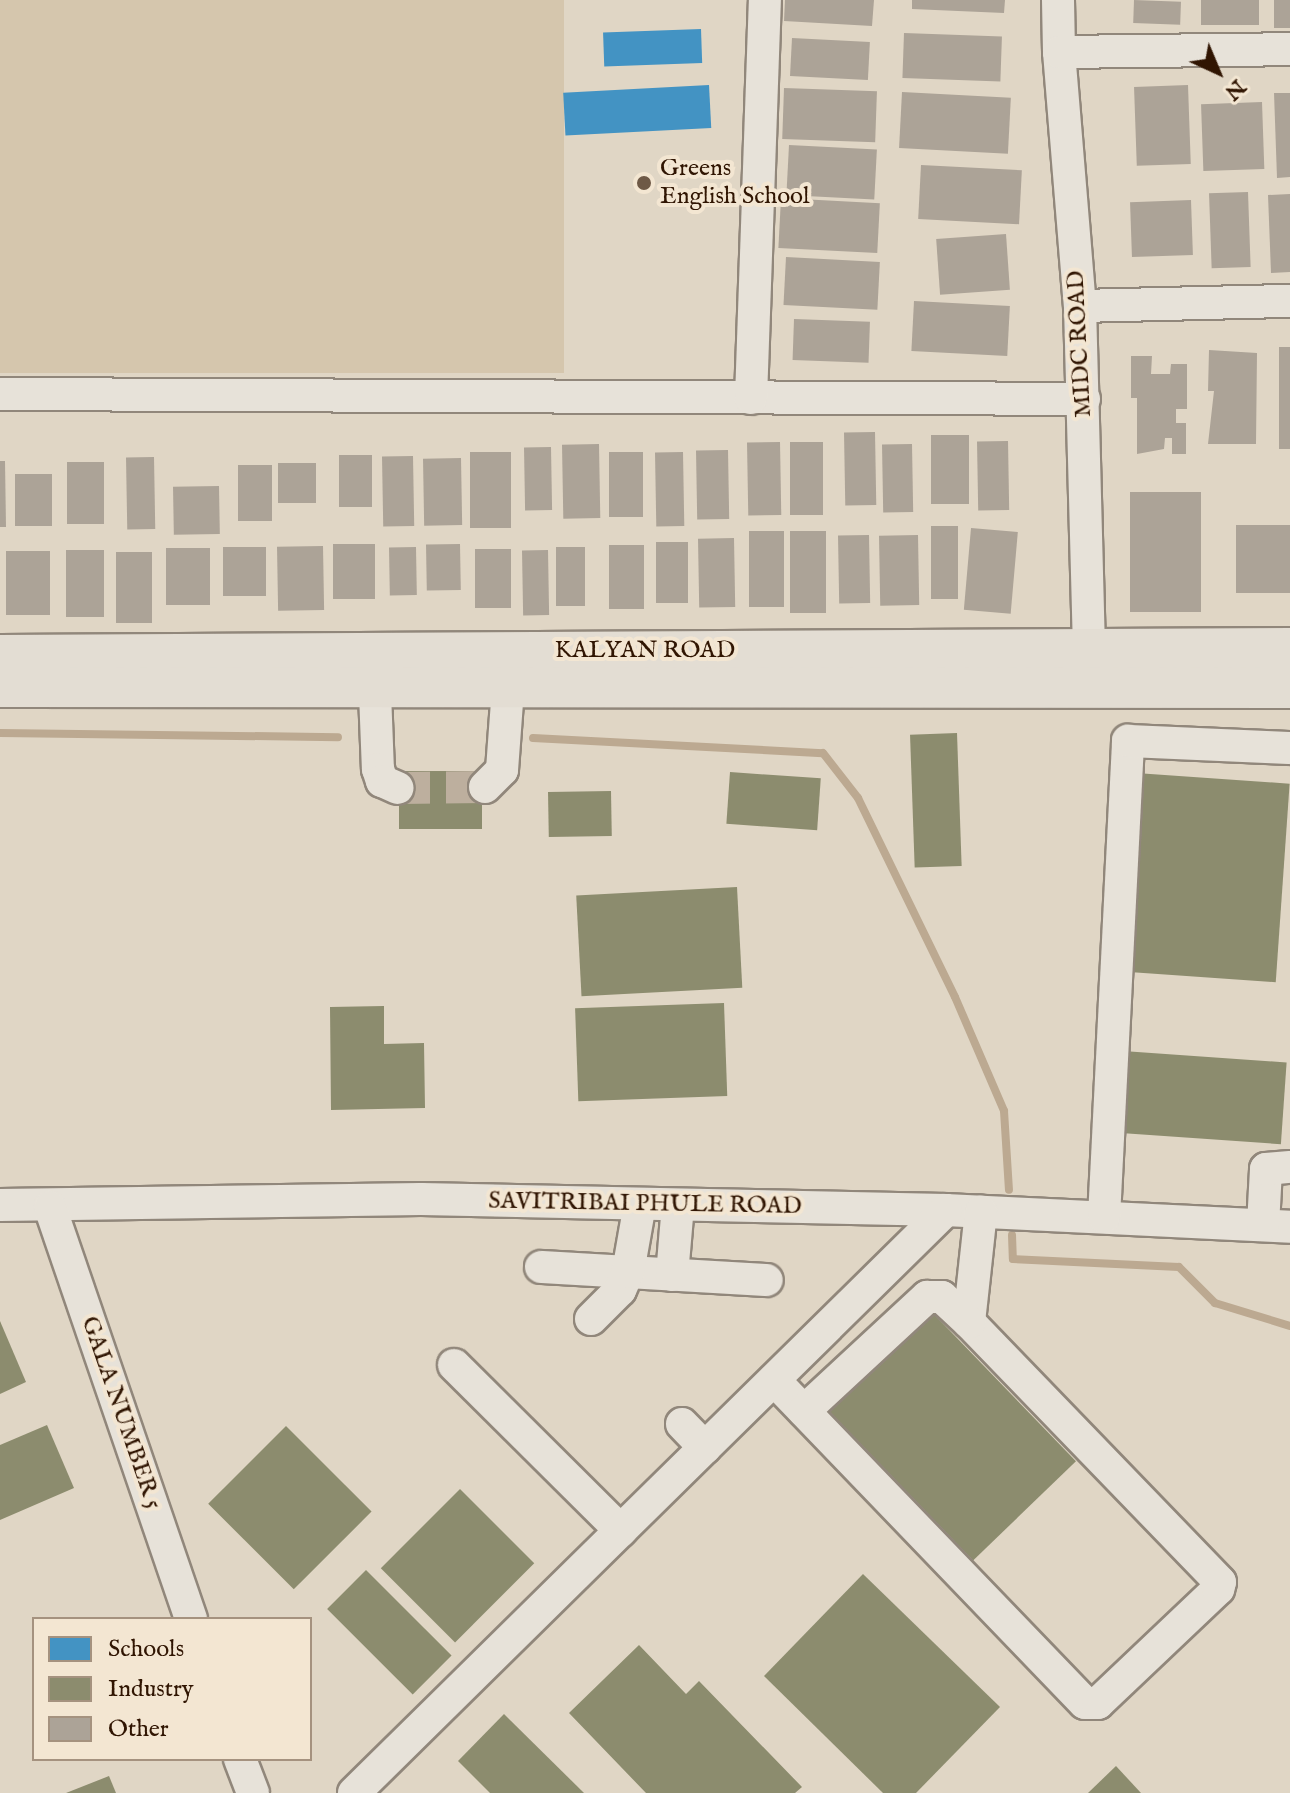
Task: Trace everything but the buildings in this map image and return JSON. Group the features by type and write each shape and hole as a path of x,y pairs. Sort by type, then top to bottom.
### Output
{"main road":[{"name":"KALYAN ROAD","path":"0,687 374,670 1089,648 1290,648"},
{"name":"KALYAN ROAD","path":"0,655 374,670 508,688 1290,688"}],"street":[{"path":"751,398 765,0"},
{"name":"MIDC ROAD","path":"1058,0 1059,52 1080,306 1089,648 1098,688"},
{"path":"1059,52 1290,49"},
{"path":"1080,306 1290,301"},
{"path":"0,394 1084,399"},
{"path":"374,670 378,769 382,781 398,788"},
{"path":"485,787 502,770 508,688"},
{"path":"1104,1217 1128,741 1290,748"},
{"path":"1277,1226 1266,1169 1290,1167"},
{"name":"SAVITRIBAI PHULE ROAD","path":"0,1205 50,1207 421,1199 946,1210 1277,1226"},
{"path":"591,1319 620,1290 628,1272 640,1204"},
{"path":"672,1275 678,1205"},
{"name":"GALA NUMBER 5","path":"50,1207 190,1617"},
{"path":"354,1793 946,1210"},
{"path":"969,1322 981,1212"},
{"path":"541,1267 767,1280"},
{"path":"774,1380 1085,1703 1098,1703 1218,1589 1220,1582 1206,1562 942,1297 927,1297 804,1411"},
{"path":"454,1365 621,1531"},
{"path":"682,1424 705,1448"},
{"path":"241,1761 253,1793"}],"shaded area":[{"path":"0,0 564,0 564,373 0,373"}],"waterway":[{"path":"0,733 338,737"},
{"path":"533,738 823,753 858,798 955,997 1004,1111 1009,1190"},
{"path":"1012,1235 1013,1259 1179,1267 1215,1303 1290,1326"}],"tunnel":[{"path":"398,788 485,787"}],"place":[{"name":"Greens English School","path":"644,183"}]}
